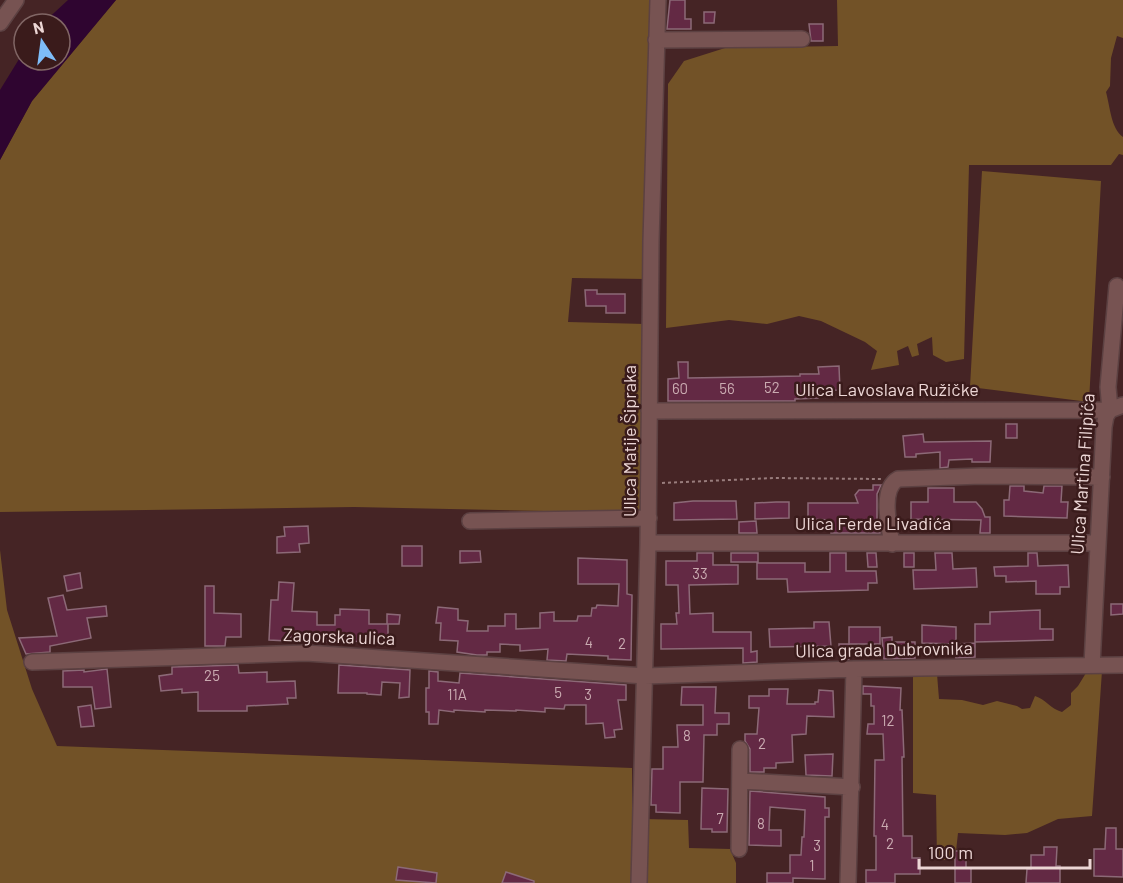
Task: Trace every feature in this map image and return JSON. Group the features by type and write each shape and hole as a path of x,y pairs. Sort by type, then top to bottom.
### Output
{"street":[{"name":"Ulica Matije Šipraka","path":"639,883 649,518 651,241 658,0"},
{"path":"0,23 9,2"},
{"path":"656,40 802,39"},
{"name":"Ulica Martina Filipića","path":"1092,665 1105,422 1116,407 1108,387 1117,286"},
{"name":"Ulica Lavoslava Ružičke","path":"649,411 1116,407"},
{"path":"892,544 888,522 887,493 892,483 902,478 1102,477"},
{"path":"470,521 649,518"},
{"name":"Ulica Ferde Livadića","path":"648,543 1098,543"},
{"name":"Zagorska ulica","path":"32,662 306,653 645,676"},
{"name":"Ulica grada Dubrovnika","path":"645,676 854,669 1123,665"},
{"path":"848,883 854,669"},
{"path":"740,750 740,849"},
{"path":"741,781 852,786"}],"path":[{"path":"649,484 774,478 877,479 892,483"}],"shaded area":[{"path":"68,0 116,0 72,53 72,12 55,12"},
{"path":"116,0 651,0 647,279 572,278 568,322 645,324 641,513 354,507 0,512 0,160 32,101 56,72 72,72 72,53"},
{"path":"837,0 1123,0 1123,38 1117,36 1111,58 1110,86 1106,92 1113,123 1123,137 1123,155 1119,154 1111,165 969,165 964,359 946,362 933,355 932,337 917,344 919,355 912,357 908,346 897,351 899,365 871,370 877,351 865,342 821,321 799,316 767,324 729,320 666,328 668,84 684,61 725,48 838,46"},
{"path":"12,70 56,72 32,101 0,160 0,90"},
{"path":"982,171 1101,181 1089,402 970,387"},
{"path":"0,550 7,610 32,689 57,746 632,768 632,883 0,883"},
{"path":"1102,671 1092,816 1058,819 1027,833 1005,835 958,833 955,860 937,860 936,795 913,793 913,677 937,674 939,699 962,700 983,705 997,701 1022,709 1030,708 1035,696 1062,712 1071,705 1071,693 1086,673"},
{"path":"643,819 688,820 689,848 730,849 736,863 736,883 641,883"}],"building":[{"path":"670,0 685,0 685,19 691,19 691,29 667,29"},
{"path":"704,12 715,12 714,23 704,23"},
{"path":"809,24 823,24 823,41 811,41"},
{"path":"585,290 597,290 597,294 625,294 625,313 606,313 606,306 586,306"},
{"path":"678,362 688,362 688,378 800,376 800,374 819,374 818,367 839,366 840,390 817,391 818,398 795,399 795,401 668,401 668,379 679,378"},
{"path":"1006,424 1017,424 1017,438 1006,438"},
{"path":"923,434 924,442 991,441 990,462 972,462 972,459 949,460 948,467 940,468 940,452 905,457 903,436"},
{"path":"873,485 881,485 877,494 877,523 879,523 880,533 831,533 831,520 808,519 808,503 858,503 855,495 859,490 873,490"},
{"path":"1010,486 1024,486 1024,491 1043,493 1044,486 1062,486 1061,502 1068,502 1067,518 1004,516 1004,500 1009,500"},
{"path":"928,488 954,488 954,502 976,502 985,517 990,517 990,533 980,533 981,520 911,519 911,502 928,502"},
{"path":"736,501 737,519 674,520 674,503"},
{"path":"789,502 789,518 755,519 755,503"},
{"path":"756,521 757,533 739,533 739,522"},
{"path":"308,526 309,543 299,544 300,552 277,553 277,537 285,536 284,527"},
{"path":"402,546 422,546 422,566 402,566"},
{"path":"460,551 480,551 481,562 460,563"},
{"path":"697,553 713,553 713,565 738,565 738,584 689,585 690,614 713,613 713,632 751,632 751,652 757,651 757,662 743,663 743,648 661,649 661,624 677,624 676,613 679,613 678,585 666,585 666,561 697,561"},
{"path":"731,553 758,553 758,562 731,562"},
{"path":"830,553 846,553 846,571 876,571 877,583 868,583 868,590 788,592 787,579 757,579 757,563 805,563 805,572 830,572"},
{"path":"867,553 876,553 877,567 868,567"},
{"path":"904,553 914,553 914,567 904,567"},
{"path":"935,553 952,553 953,569 976,568 977,587 914,589 913,570 936,570"},
{"path":"1028,553 1037,553 1038,566 1068,565 1069,587 1060,587 1060,594 1036,594 1036,581 1006,582 1006,576 995,576 994,567 1028,566"},
{"path":"578,558 627,560 627,594 632,595 631,660 608,659 608,656 567,654 566,661 547,660 548,649 520,651 520,645 500,644 500,652 477,655 457,652 458,641 440,640 441,623 436,623 438,607 458,609 458,620 468,621 467,631 488,631 488,626 505,626 505,614 516,614 516,629 540,628 540,613 554,612 554,621 577,621 578,616 591,616 592,608 596,608 597,605 618,606 619,584 578,584"},
{"path":"80,573 82,588 67,591 64,576"},
{"path":"279,582 294,583 292,611 317,612 317,625 335,625 335,615 340,615 340,609 369,610 369,624 388,624 388,643 327,642 327,639 288,637 288,641 269,640 271,600 278,600"},
{"path":"205,586 214,586 214,613 241,614 241,637 226,637 225,646 205,646"},
{"path":"63,595 67,610 106,606 107,616 87,618 91,638 50,646 50,652 26,654 19,638 57,636 48,598"},
{"path":"1111,604 1123,604 1123,614 1111,615"},
{"path":"1040,610 1040,629 1053,629 1053,640 975,642 975,624 990,624 990,612"},
{"path":"387,614 400,615 399,624 387,624"},
{"path":"814,622 829,622 831,646 770,647 769,629 814,628"},
{"path":"922,625 956,627 956,644 922,643"},
{"path":"849,627 880,627 880,644 849,644"},
{"path":"892,637 892,642 915,642 915,658 884,659 882,638"},
{"path":"975,643 975,657 956,658 956,644"},
{"path":"839,644 849,644 849,659 840,660"},
{"path":"238,665 239,673 267,672 267,682 295,681 296,698 287,698 288,704 247,706 247,711 198,711 198,692 182,693 182,689 161,691 159,676 172,674 172,667"},
{"path":"339,665 410,670 409,697 399,698 400,683 382,682 381,695 338,693"},
{"path":"107,669 111,707 95,709 92,687 63,687 63,671 84,670 84,672"},
{"path":"429,671 438,672 438,681 459,683 460,673 626,685 626,700 618,700 622,729 614,730 615,737 605,738 603,723 586,724 586,705 565,705 564,709 545,708 545,712 439,710 438,724 429,724 429,712 426,712 426,688 429,688"},
{"path":"863,686 901,688 900,710 902,710 904,757 902,757 903,836 912,836 912,858 920,858 920,874 895,874 895,883 866,883 866,870 876,870 875,760 884,760 883,734 867,734 868,724 874,724 874,706 871,706 871,694 863,694"},
{"path":"682,687 716,687 715,713 729,713 729,724 717,724 717,735 704,735 703,782 680,782 680,813 656,812 656,805 651,805 652,769 663,769 663,747 678,747 677,725 703,725 703,705 681,705"},
{"path":"769,689 788,689 787,704 815,704 818,702 819,690 833,691 834,717 807,716 806,734 792,735 793,762 776,763 776,768 764,768 764,772 750,772 750,749 745,741 745,734 757,734 759,708 749,708 749,696 769,696"},
{"path":"91,705 94,726 81,727 78,707"},
{"path":"833,754 832,776 806,775 805,755"},
{"path":"702,788 728,789 727,832 701,829"},
{"path":"750,791 825,797 825,808 829,808 829,817 825,817 825,879 793,878 793,883 767,883 767,873 790,873 790,855 801,855 805,810 770,807 769,830 781,830 781,846 749,845"},
{"path":"1106,828 1116,828 1116,849 1123,849 1123,877 1094,876 1094,849 1105,849"},
{"path":"1044,847 1057,847 1056,866 1060,866 1060,883 1026,883 1027,869 1031,869 1031,855 1044,855"},
{"path":"955,851 966,851 966,868 971,868 971,883 955,883"},
{"path":"398,867 437,873 436,883 396,880"},
{"path":"506,872 534,881 534,883 502,883"}]}
